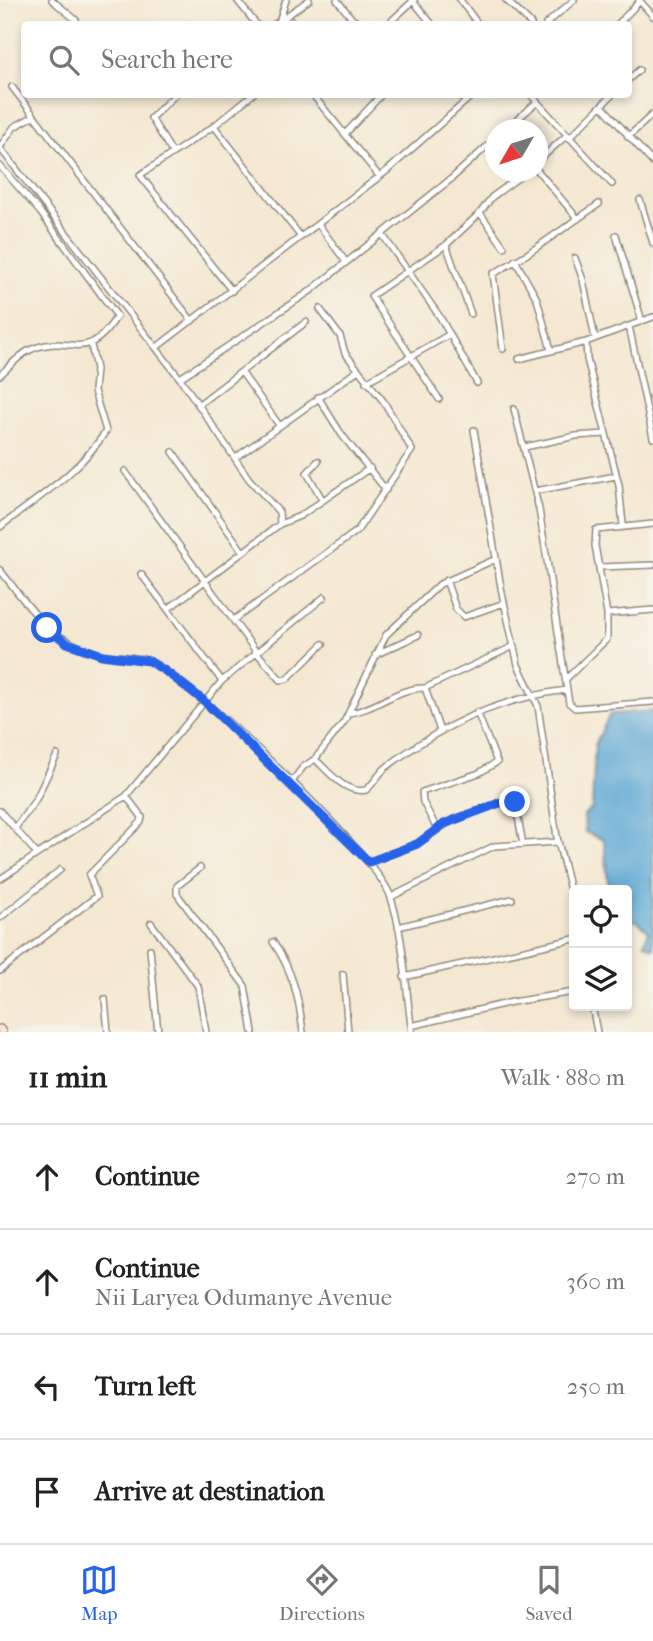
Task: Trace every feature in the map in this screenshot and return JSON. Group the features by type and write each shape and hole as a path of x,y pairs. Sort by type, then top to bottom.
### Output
{"street":[{"path":"52,0 76,20"},
{"path":"237,0 254,21"},
{"path":"278,21 283,0"},
{"path":"280,21 309,0"},
{"path":"337,0 351,21"},
{"path":"391,21 413,0 430,21"},
{"path":"460,0 476,21"},
{"path":"506,0 528,21"},
{"path":"550,21 574,0"},
{"path":"621,21 642,1 653,16"},
{"path":"349,16 357,21"},
{"path":"632,76 639,70"},
{"path":"12,87 192,321"},
{"path":"172,98 151,118 172,152"},
{"path":"232,291 140,176 214,126 248,98"},
{"path":"316,98 379,176"},
{"path":"345,134 378,98"},
{"path":"157,347 379,176 469,98"},
{"path":"533,98 612,184"},
{"path":"548,152 607,100"},
{"path":"518,119 536,103"},
{"path":"602,106 653,163"},
{"path":"628,137 653,114"},
{"path":"36,118 33,115 24,119 0,147 157,347 255,487 279,512 280,524"},
{"path":"214,126 301,237"},
{"path":"180,379 309,292 451,179 485,147"},
{"path":"0,166 117,316 105,335 91,345 48,345 28,351 0,375"},
{"path":"439,399 371,296 446,245 480,213 492,197 512,182"},
{"path":"546,182 578,219"},
{"path":"640,200 653,243"},
{"path":"503,349 492,276 495,271 599,204"},
{"path":"480,213 504,247"},
{"path":"318,224 346,262"},
{"path":"382,234 409,269 419,291 437,312 477,383"},
{"path":"616,235 642,321"},
{"path":"446,245 471,314"},
{"path":"575,258 583,280 595,338"},
{"path":"515,260 537,299 551,350"},
{"path":"235,619 358,531 412,450 384,402 345,353 340,336 320,309"},
{"path":"519,359 586,342 653,317"},
{"path":"198,405 306,322"},
{"path":"629,326 653,438"},
{"path":"366,382 450,334"},
{"path":"586,342 587,359 616,476 623,525"},
{"path":"0,527 76,468 93,451 106,432 94,391 96,369 91,345"},
{"path":"235,458 357,370"},
{"path":"242,373 279,425"},
{"path":"318,397 342,435 386,489"},
{"path":"514,409 535,491 569,703 575,708 653,702"},
{"path":"474,430 504,603 525,685 538,706 558,842 569,887"},
{"path":"525,447 576,436 605,434"},
{"path":"173,452 243,552"},
{"path":"318,461 307,473 322,499"},
{"path":"167,610 280,524 300,516 370,468"},
{"path":"125,471 235,619 257,653 284,680 323,644"},
{"path":"535,491 616,476"},
{"path":"566,679 583,660 604,645 607,614 596,530 623,525 653,524"},
{"path":"291,783 300,770 315,759 349,713 386,635 446,580 496,559"},
{"path":"600,567 653,565"},
{"path":"0,570 47,628 67,643 102,655 149,661 203,700 369,862 391,897 398,927 412,1029 499,1004 569,993"},
{"path":"141,574 222,681"},
{"path":"446,580 456,609 464,617 504,603"},
{"path":"0,879 126,796 203,700 222,681 324,597"},
{"path":"607,614 653,610"},
{"path":"375,655 418,635"},
{"path":"349,713 367,710 410,689 425,688 514,646"},
{"path":"425,688 440,731"},
{"path":"315,759 346,786 362,791 372,785 388,766 440,731 477,712 532,696 567,690"},
{"path":"436,829 421,796 422,792 479,773 497,762 477,712"},
{"path":"16,827 36,799 57,755"},
{"path":"0,971 97,895 89,874 141,822 142,817 126,796"},
{"path":"369,862 417,844 436,829 510,799 515,802 523,844"},
{"path":"1,815 16,827 37,854"},
{"path":"391,897 494,846 558,842"},
{"path":"200,867 177,886 177,894 244,986 253,1032"},
{"path":"0,918 60,870"},
{"path":"398,927 512,899"},
{"path":"151,923 198,986 206,1032"},
{"path":"404,977 569,940"},
{"path":"273,942 287,961 296,984 303,1032"},
{"path":"150,949 158,1032"},
{"path":"343,974 348,1032"},
{"path":"105,999 108,1032"},
{"path":"593,1011 597,1032"}],"water":[{"path":"653,711 653,948 644,943 649,931 637,921 632,921 632,885 608,883 604,840 585,832 584,815 592,808 595,745 610,714"}],"route":[{"path":"47,628 67,643 102,655 149,661 165,671 203,700 369,862 423,841 452,820 510,799 515,802"}]}
